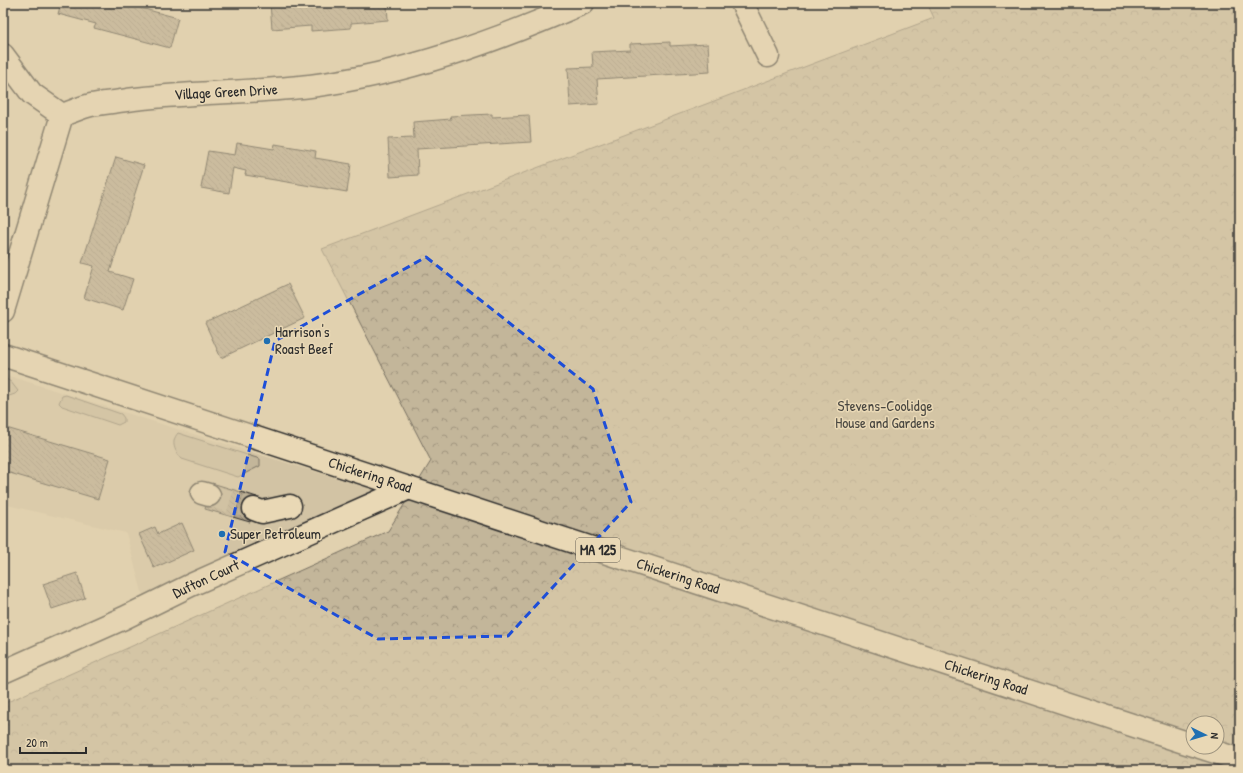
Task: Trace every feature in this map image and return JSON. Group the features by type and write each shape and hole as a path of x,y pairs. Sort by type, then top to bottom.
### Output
{"street":[{"name":"Village Green Drive","path":"62,116 90,105 172,95 281,89 341,81 379,73 432,60 488,41 583,3"},
{"path":"742,3 768,56"},
{"path":"3,55 32,94 62,116 3,311"},
{"name":"Chickering Road","path":"3,355 1185,742"},
{"name":"Dufton Court","path":"3,672 124,618 191,585 409,488"},
{"path":"254,509 262,512 290,506"},
{"path":"1217,755 1234,763"}],"highlighted area":[{"path":"426,257 593,389 631,502 508,636 378,639 225,552 275,341"}],"shaded area":[{"path":"3,374 375,490 143,596 126,533 3,504"}],"green space":[{"name":"Stevens-Coolidge House and Gardens","path":"927,3 1240,3 1240,770 3,770 3,704 388,531 431,461 322,249 934,18"},
{"path":"3,377 11,382 18,391 15,394 3,398"},
{"path":"66,395 121,414 124,418 124,422 118,425 62,406 59,403 62,396"},
{"path":"178,433 260,459 260,466 238,477 182,459 174,447 174,440"}],"building":[{"path":"61,3 122,3 178,18 170,48 94,28 96,24 58,14"},
{"path":"270,3 404,3 387,4 388,20 351,23 351,28 311,31 311,26 272,29"},
{"path":"670,42 670,46 708,44 710,72 597,79 599,104 570,106 568,68 593,67 592,52 630,50 630,44"},
{"path":"492,114 492,117 529,115 531,142 417,149 418,175 390,177 388,139 414,138 413,122 451,119 450,116"},
{"path":"237,143 274,149 275,144 316,151 315,158 351,164 347,192 245,175 246,171 233,168 229,193 201,188 208,151 235,155"},
{"path":"116,157 144,165 110,272 133,279 123,310 84,298 94,266 82,263"},
{"path":"288,284 305,318 221,358 205,323"},
{"path":"3,427 110,459 98,499 3,471"},
{"path":"212,483 257,497 250,522 205,509"},
{"path":"182,523 194,550 154,568 139,534 155,527 158,534"},
{"path":"77,573 85,598 52,609 43,584"}],"tunnel":[{"path":"209,495 254,509"}],"place":[{"name":"Harrison's Roast Beef","path":"267,341"},
{"name":"Super Petroleum","path":"222,534"}]}
